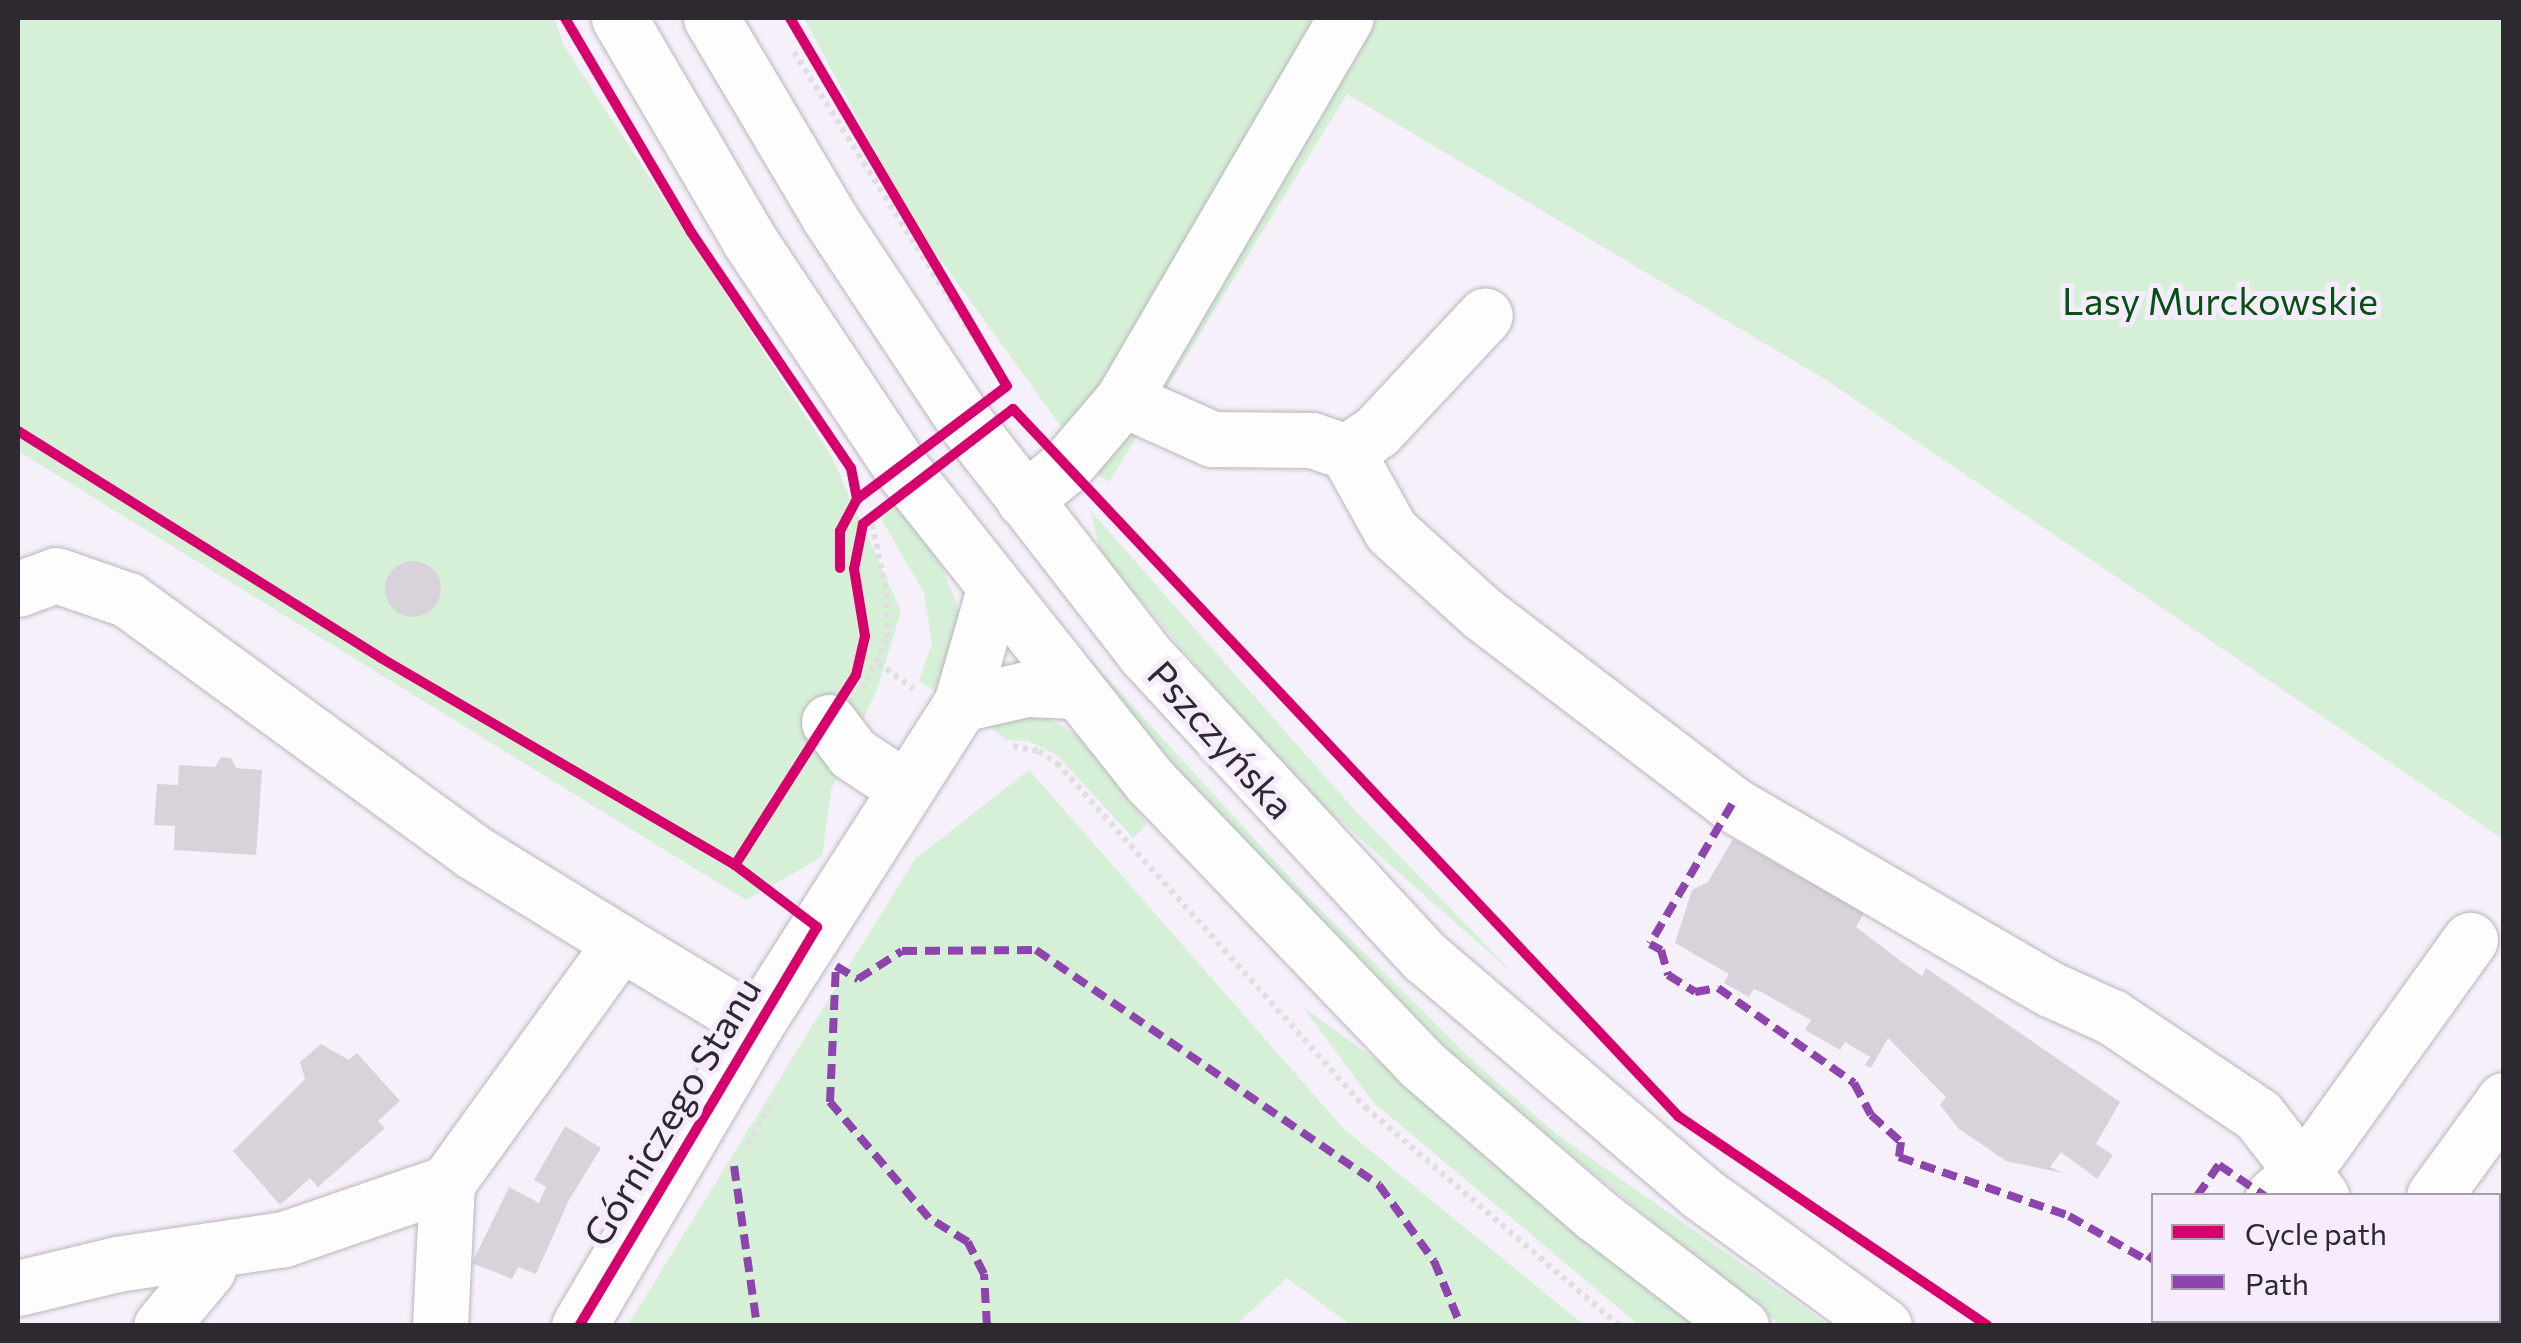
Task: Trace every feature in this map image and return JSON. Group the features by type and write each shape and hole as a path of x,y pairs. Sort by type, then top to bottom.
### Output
{"main road":[{"name":"Pszczyńska","path":"620,18 827,360 994,590 1075,690 1242,883 1420,1062 1595,1214 1741,1326"},
{"name":"Pszczyńska","path":"711,18 829,218 1024,500 1144,653 1425,957 1701,1193 1884,1326"},
{"path":"1024,500 1064,467 1122,399 1346,18"},
{"path":"1347,452 1377,431 1485,315"},
{"path":"1122,399 1212,439 1297,438 1347,452 1390,530 1483,614 1732,804 2050,988 2112,1018 2258,1115 2300,1186 2470,940"},
{"path":"18,589 56,575 128,600 472,851 756,1024"},
{"name":"Górniczego Stanu","path":"579,1326 756,1024 957,711 994,590"},
{"path":"957,711 1026,688 1075,690"},
{"path":"830,722 852,752 905,788"},
{"path":"440,1326 447,1183 621,943"},
{"path":"2436,1193 2504,1100"},
{"path":"18,1288 210,1250 284,1240 447,1183"},
{"path":"161,1326 208,1269 210,1250"}],"path":[{"path":"786,40 972,326 998,379"},
{"path":"858,535 870,515"},
{"path":"830,722 862,688 887,638 878,532 870,515"},
{"path":"830,722 862,654"},
{"path":"957,711 998,747 1039,750 1057,764 1365,1106 1620,1326"}],"green space":[{"path":"18,18 554,18 564,46 831,455 901,611 878,687 831,790 822,857 746,900 18,451"},
{"name":"Lasy Murckowskie","path":"804,18 2503,18 2503,839 1826,380 1347,94 1109,482 1094,472 911,219"},
{"path":"897,502 941,565 957,604 960,622 938,693 919,681 932,643 924,593 880,517"},
{"path":"1090,510 1351,806 1516,976 1296,782 1101,554"},
{"path":"1058,624 1305,894 1471,1059 1555,1133 1829,1325 1780,1325 1473,1075 1199,795"},
{"path":"1041,714 1079,736 1111,773 1147,824 1133,838 1057,755 1028,741 1006,740 985,722"},
{"path":"1029,770 1344,1129 1584,1325 1351,1325 1287,1278 1236,1325 628,1325 915,859"},
{"path":"1303,1007 1400,1077 1695,1325 1639,1325 1373,1102"}],"building":[{"path":"413,561 433,569 441,589 433,609 413,617 393,609 385,589 393,569"},
{"path":"221,757 231,758 236,768 262,770 256,855 174,850 175,826 154,825 157,784 178,785 179,765 215,767"},
{"path":"1733,839 1864,913 1856,927 1902,962 1922,976 1926,968 2120,1102 2096,1144 2113,1155 2097,1179 2061,1152 2050,1167 2063,1173 2006,1161 1959,1129 1940,1105 1946,1097 1888,1038 1871,1068 1865,1065 1870,1057 1845,1042 1840,1050 1805,1030 1811,1020 1763,993 1754,989 1749,997 1724,983 1729,974 1675,943 1692,890 1708,882"},
{"path":"321,1044 349,1060 357,1053 400,1101 378,1121 385,1128 318,1187 310,1178 280,1205 233,1151 305,1079 300,1062"},
{"path":"565,1126 601,1148 569,1200 536,1274 518,1267 512,1279 472,1263 509,1187 539,1203 546,1187 534,1180"}],"marked path":[{"path":"1732,804 1650,944 1661,950 1668,975 1695,992 1718,988 1854,1083 1871,1115 1901,1142 1899,1157 2069,1216 2148,1261 2151,1258"},
{"path":"987,1326 984,1274 968,1242 929,1218 830,1102 836,966 858,979 902,951 1036,950 1379,1185 1434,1261 1461,1326"},
{"path":"2199,1193 2219,1165 2261,1193"},
{"path":"734,1166 757,1326"}],"cycle path":[{"path":"565,18 691,232 851,468 857,499"},
{"path":"790,18 1007,386 857,499 840,531 840,568"},
{"path":"735,865 856,675 865,636 854,569 863,524 1013,409 1678,1116 1988,1326"},
{"path":"18,431 381,658 735,865 817,927 579,1326"}]}
